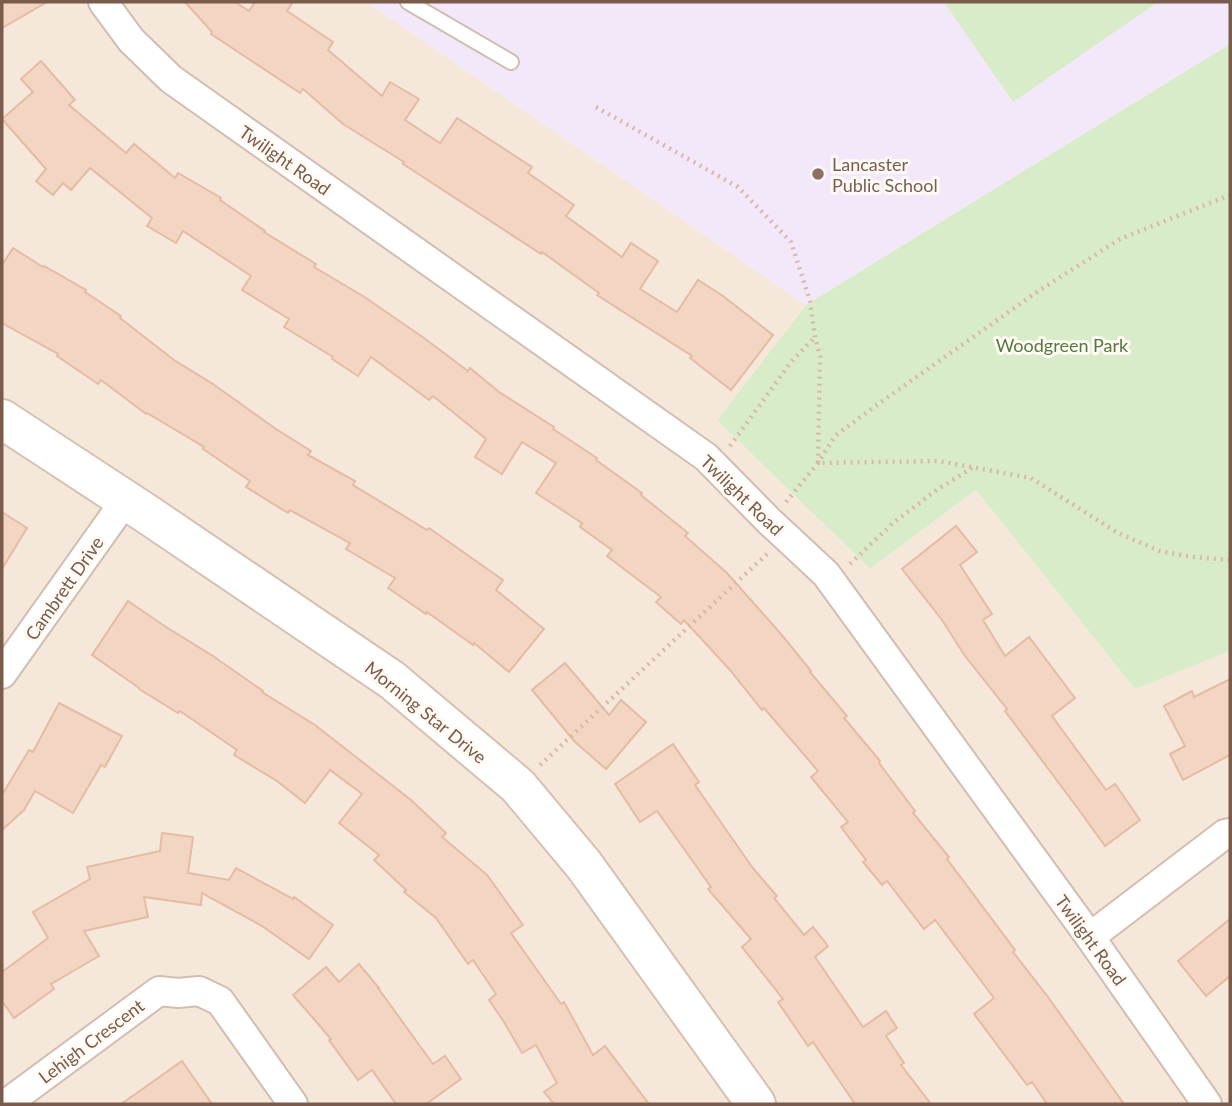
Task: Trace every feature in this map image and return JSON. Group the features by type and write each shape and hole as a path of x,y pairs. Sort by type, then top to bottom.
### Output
{"street":[{"name":"Twilight Road","path":"103,2 131,40 171,79 706,457 826,574 1090,937 1207,1104"},
{"name":"Morning Star Drive","path":"2,419 392,680 518,786 584,865 756,1104"},
{"name":"Cambrett Drive","path":"2,674 125,501"},
{"path":"1090,937 1230,832"},
{"name":"Lehigh Crescent","path":"6,1104 159,991 178,993 199,990 220,1000 293,1104"}],"lane":[{"path":"408,2 511,62"}],"path":[{"path":"596,107 738,187 791,242 810,301 820,356 818,463"},
{"path":"518,786 777,529 835,436 1037,292 1121,239 1230,195"},
{"path":"715,466 791,362 815,337"},
{"path":"818,463 938,461 1031,478 1118,533 1160,551 1230,560"},
{"path":"832,582 893,523 973,467"}],"shaded area":[{"path":"2,2 367,2 806,305 717,420 870,569 976,490 1135,689 1230,651 1230,1104 2,1104"},
{"name":"Lancaster Public School","path":"367,2 1230,2 1230,44 806,305"}],"green space":[{"path":"944,2 1158,2 1013,102"},
{"name":"Woodgreen Park","path":"1230,44 1230,651 1135,689 976,490 870,569 717,420 806,305"}],"building":[{"path":"2,2 47,2 2,28"},
{"path":"185,2 235,2 249,11 255,2 293,2 287,11 333,42 328,50 382,96 390,82 419,99 405,120 440,143 457,118 532,167 528,173 574,205 566,216 622,257 631,243 658,261 640,289 677,312 698,280 773,335 731,390 690,358 692,356 597,295 599,293 542,252 541,254 343,124 303,89 300,93 211,34"},
{"path":"41,61 75,100 69,105 126,153 134,144 175,178 178,173 221,198 220,200 264,232 316,264 314,267 363,296 468,371 470,368 499,392 554,427 553,429 597,458 596,460 642,493 641,495 688,533 685,536 727,573 781,634 847,716 844,718 880,761 915,811 913,813 949,857 947,859 1124,1104 1047,1104 1032,1082 1027,1085 974,1014 994,998 935,920 924,929 887,881 882,885 863,862 866,860 841,827 848,822 811,777 818,771 684,620 681,624 656,602 661,597 607,556 612,550 580,527 582,523 536,493 556,463 522,442 502,474 475,457 486,439 433,396 429,400 371,357 358,376 332,359 333,357 284,327 289,319 242,290 251,276 183,231 176,243 147,226 152,218 90,168 71,190 63,183 53,195 36,181 46,169 2,119 33,92 21,79"},
{"path":"13,248 86,290 85,292 121,316 120,318 174,360 311,451 308,455 355,481 353,485 427,530 429,528 503,580 496,590 544,629 509,672 474,643 473,645 388,588 395,578 346,549 350,543 290,510 288,513 246,487 250,481 203,449 204,447 146,414 101,380 98,384 57,356 58,354 2,323 2,265"},
{"path":"2,512 27,528 2,569"},
{"path":"956,526 977,552 960,565 992,614 983,620 1005,656 1029,637 1075,698 1052,716 1106,790 1115,784 1140,820 1105,846 1005,711 1007,709 965,656 942,620 902,569"},
{"path":"128,601 315,725 411,800 446,833 442,837 487,875 523,925 511,933 561,1004 564,1002 593,1055 605,1046 649,1104 554,1104 544,1092 557,1083 536,1045 522,1053 489,1000 496,994 473,960 468,964 436,918 404,892 406,890 374,860 379,855 339,823 362,794 330,770 305,803 277,781 234,755 237,750 180,711 178,713 139,689 92,655"},
{"path":"565,663 609,715 621,700 646,722 606,769 574,741 532,690"},
{"path":"1230,679 1230,755 1183,780 1170,754 1185,746 1164,706 1192,691 1194,697"},
{"path":"59,703 122,736 105,767 101,765 73,813 35,791 24,810 2,830 2,795 29,750 33,752"},
{"path":"673,744 699,782 695,785 752,867 777,896 774,898 804,935 813,927 828,946 815,957 863,1027 886,1011 897,1028 886,1036 904,1063 901,1065 931,1104 855,1104 813,1042 808,1046 778,1002 783,999 742,947 751,939 708,889 711,887 657,811 640,822 615,784"},
{"path":"162,833 193,837 188,873 229,880 236,868 293,899 294,897 333,925 309,959 262,926 202,893 201,905 144,897 148,917 84,931 99,956 51,984 54,989 14,1018 2,1001 2,972 48,938 33,912 90,879 87,867 160,851"},
{"path":"1230,919 1230,976 1206,996 1178,961"},
{"path":"359,964 433,1064 445,1056 461,1079 426,1104 396,1104 372,1070 358,1080 329,1040 331,1039 293,995 326,967 339,982"},
{"path":"182,1061 212,1104 121,1104 144,1088"}],"place":[{"name":"Lancaster Public School","path":"818,174"}]}
